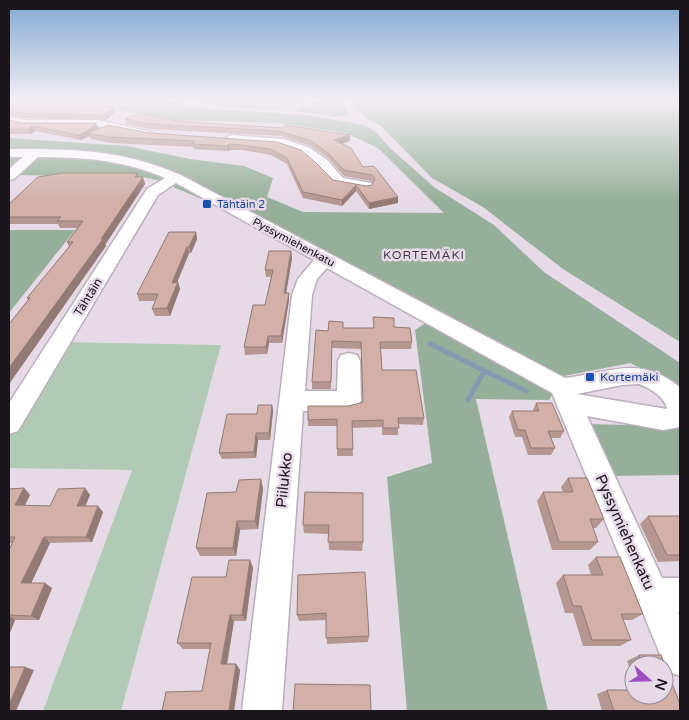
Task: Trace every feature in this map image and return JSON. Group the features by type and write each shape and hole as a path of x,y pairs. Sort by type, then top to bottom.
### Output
{"street":[{"path":"127,140 143,134"},
{"path":"149,134 161,135"},
{"path":"220,139 280,142 306,151 322,163 338,181 366,186"},
{"name":"Pyssymiehenkatu","path":"9,154 104,150 138,161 176,178 327,260 566,396 666,595 680,658"},
{"path":"9,176 35,153"},
{"name":"Tähtäin","path":"9,424 155,189 176,178"},
{"path":"146,204 165,204"},
{"name":"Piilukko","path":"262,711 302,296 306,282 316,266 327,260"},
{"path":"293,401 348,401 349,361"}],"green space":[{"path":"347,134 377,134 390,148 434,187 494,225 544,272 680,363 680,397 655,375 630,363 564,376 549,400 476,399 548,711 407,711 387,477 432,463 415,330 439,314 299,241 157,180 143,177 9,175 9,138 127,146 190,159 244,166 273,178 267,197 303,212 444,213 378,148"},
{"path":"388,134 680,134 680,342 563,269 483,207 432,178"},
{"path":"9,230 75,230 9,313"},
{"path":"60,342 221,345 121,711 43,711 132,470 9,468 9,432"},
{"path":"586,424 664,426 680,424 680,475 610,476"}],"building":[{"path":"91,134 158,134 277,142 301,150 333,180 366,186 372,185 375,179 372,175 344,170 328,153 311,141 288,134 350,135 334,140 351,148 363,167 374,166 398,197 369,203 356,185 342,200 303,192 287,158 270,149 229,144 227,146 192,144 194,141 109,137"},
{"path":"63,173 138,173 135,177 143,177 101,239 103,239 9,368 9,324 30,298 27,298 73,242 67,242 83,221 57,221 61,217 9,217 9,204 38,177"},
{"path":"169,232 196,232 189,247 187,247 172,283 178,282 167,308 152,309 158,294 137,294"},
{"path":"269,251 291,251 284,293 289,293 281,336 268,336 266,347 244,347 253,305 265,305 273,270 265,270"},
{"path":"373,317 394,318 394,327 410,328 412,342 380,342 382,370 416,370 424,418 398,418 399,428 383,428 383,420 352,421 353,449 337,449 337,419 308,420 308,406 349,406 363,402 361,342 332,341 331,382 312,382 316,330 328,331 329,321 343,322 343,328 374,328"},
{"path":"536,403 552,403 564,431 548,431 555,448 531,448 525,430 518,430 512,411 539,411"},
{"path":"258,405 272,405 269,433 256,433 254,452 219,453 227,414 257,414"},
{"path":"568,478 587,478 604,519 590,519 598,542 559,542 543,492 573,492"},
{"path":"261,479 255,521 237,521 233,548 196,548 207,493 236,492 239,480"},
{"path":"24,488 15,505 50,506 58,489 85,488 77,506 98,506 86,537 44,537 21,583 45,583 31,616 9,615 9,550 15,537 9,537 9,489"},
{"path":"305,492 363,493 363,542 328,542 329,525 303,525"},
{"path":"648,516 680,516 680,555 667,555"},
{"path":"596,557 620,557 643,614 621,614 631,640 592,640 581,606 573,606 563,575 603,575"},
{"path":"229,560 250,560 242,615 230,615 221,664 236,664 229,711 162,711 166,692 202,691 211,643 177,643 192,577 226,577"},
{"path":"365,572 369,636 326,638 326,613 297,615 298,575"},
{"path":"9,667 25,667 9,705"},
{"path":"295,684 370,685 371,711 293,711"},
{"path":"674,689 680,704 680,711 614,711 607,690 624,690 624,705 674,705"}],"waterway":[{"path":"430,344 526,391"},
{"path":"468,400 484,372"}],"place":[{"name":"Tähtäin 2","path":"207,204"},
{"name":"Kortemäki","path":"590,377"}],"district":[{"name":"KORTEMÄKI","path":"424,255"}]}
